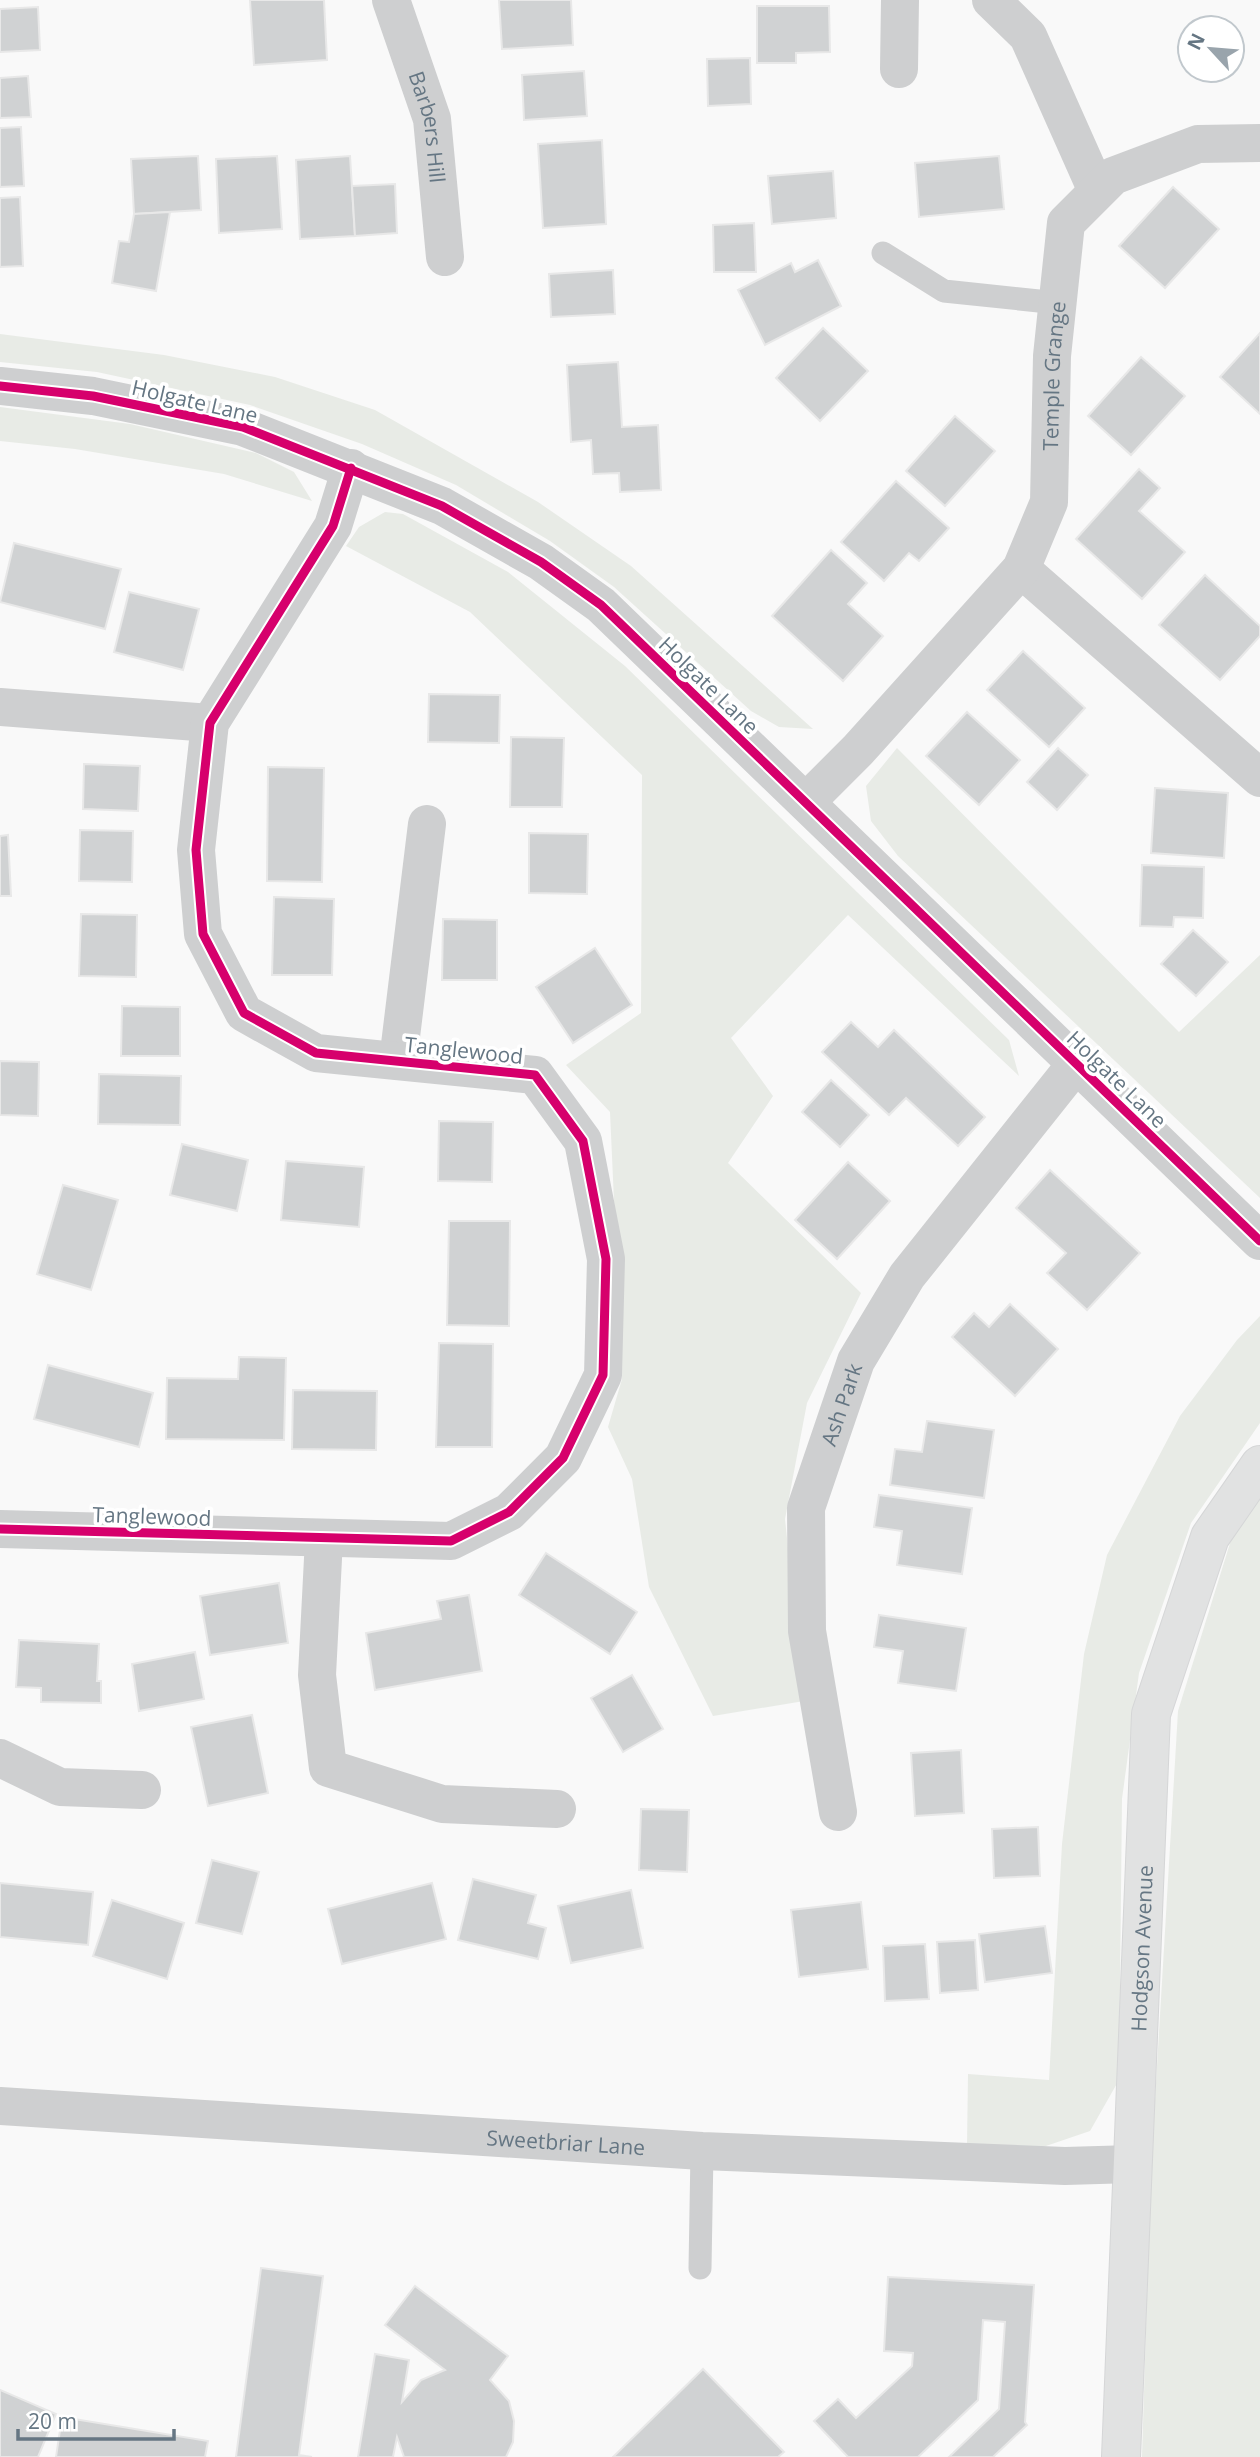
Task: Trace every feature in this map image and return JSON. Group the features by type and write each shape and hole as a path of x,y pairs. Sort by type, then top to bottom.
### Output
{"street":[{"name":"Barbers Hill","path":"391,0 432,119 445,257"},
{"path":"899,69 900,0"},
{"path":"991,0 1028,36 1097,191"},
{"name":"Temple Grange","path":"806,802 858,750 1021,569 1049,502 1052,356 1066,223 1113,176 1198,144 1260,143"},
{"name":"Holgate Lane","path":"0,386 93,396 243,427 442,506 541,562 601,605 1260,1241"},
{"name":"Tanglewood","path":"0,1529 451,1541 509,1512 563,1458 603,1375 606,1259 583,1141 536,1075 316,1053 244,1013 203,934 196,850 209,723 333,526 351,468"},
{"path":"1021,569 1260,778"},
{"path":"0,707 209,723"},
{"name":"Tanglewood","path":"398,1061 427,824"},
{"name":"Ash Park","path":"838,1812 807,1632 806,1508 856,1361 907,1276 1076,1064"},
{"name":"Hodgson Avenue","path":"1121,2457 1151,1714 1210,1536 1260,1465"},
{"path":"324,1539 317,1675 328,1768 442,1804 557,1809"},
{"path":"0,1758 60,1787 142,1790"},
{"name":"Sweetbriar Lane","path":"0,2106 702,2151 1065,2166 1133,2164"}],"lane":[{"path":"884,253 944,291 1058,303"},
{"path":"700,2268 702,2151"}],"shaded area":[{"path":"0,334 164,355 275,377 375,410 538,502 631,566 813,729 779,727 751,711 614,587 550,541 456,485 362,444 250,405 97,372 0,362"},
{"path":"0,407 130,424 256,453 294,472 312,501 224,474 75,449 0,441"},
{"path":"385,512 403,514 508,572 625,666 1009,1040 1019,1076 848,915 731,1038 773,1096 728,1163 861,1293 807,1403 785,1519 804,1701 713,1716 649,1587 632,1479 608,1427 622,1379 610,1112 566,1065 641,1013 642,775 470,612 346,546 359,527"},
{"path":"897,748 1179,1032 1260,955 1260,1198 898,856 871,821 866,786"},
{"path":"1260,1316 1260,1423 1191,1523 1139,1673 1122,1799 1119,2080 1090,2131 1043,2147 967,2145 968,2074 1049,2080 1062,1844 1084,1654 1107,1555 1180,1416 1237,1340"},
{"path":"1260,1499 1260,2457 1142,2457 1151,2168 1178,1711 1231,1540"}],"building":[{"path":"250,0 324,0 327,60 254,65"},
{"path":"499,0 571,0 573,45 502,49"},
{"path":"757,6 829,6 830,52 796,53 796,63 757,63"},
{"path":"38,7 40,50 0,52 0,9"},
{"path":"750,58 751,104 708,106 707,59"},
{"path":"584,71 587,116 524,120 522,75"},
{"path":"28,76 31,117 0,118 0,78"},
{"path":"21,127 24,186 0,187 0,128"},
{"path":"602,140 606,224 543,228 538,144"},
{"path":"198,156 201,210 134,214 131,159"},
{"path":"277,156 282,229 219,233 216,159"},
{"path":"350,156 355,236 300,239 296,160"},
{"path":"999,156 1004,209 919,217 915,163"},
{"path":"833,171 836,218 772,224 768,176"},
{"path":"395,184 397,233 355,236 352,186"},
{"path":"1173,187 1219,229 1165,288 1119,246"},
{"path":"20,197 23,266 0,267 0,198"},
{"path":"170,212 156,291 112,283 119,241 129,242 134,214"},
{"path":"754,223 756,272 714,272 713,225"},
{"path":"818,260 841,306 765,345 738,290 791,263 795,272"},
{"path":"613,270 615,314 551,317 549,274"},
{"path":"823,328 868,371 820,421 776,378"},
{"path":"1260,333 1260,414 1220,377"},
{"path":"1141,357 1185,396 1131,455 1088,416"},
{"path":"618,362 622,427 658,425 661,490 620,492 619,473 593,474 591,440 571,442 567,365"},
{"path":"955,416 995,451 945,506 906,471"},
{"path":"1139,469 1160,488 1139,511 1185,552 1142,599 1076,539"},
{"path":"896,481 949,528 919,561 909,553 884,581 841,542"},
{"path":"14,543 121,569 105,629 0,602"},
{"path":"831,550 867,583 848,604 883,636 843,681 772,616"},
{"path":"1205,575 1260,626 1260,636 1220,680 1159,625"},
{"path":"129,592 199,609 183,670 114,652"},
{"path":"1023,651 1085,708 1049,747 987,690"},
{"path":"429,694 500,695 499,743 428,742"},
{"path":"967,712 1020,760 979,805 926,756"},
{"path":"511,737 564,738 562,807 510,807"},
{"path":"1058,748 1088,775 1057,810 1027,782"},
{"path":"84,764 140,766 138,811 83,809"},
{"path":"268,767 324,768 322,882 267,881"},
{"path":"1155,788 1228,793 1224,858 1151,853"},
{"path":"80,830 133,831 132,882 79,881"},
{"path":"529,833 588,834 587,894 529,893"},
{"path":"8,835 11,896 0,896 0,836"},
{"path":"1142,865 1204,867 1203,918 1174,917 1173,927 1140,926"},
{"path":"274,897 334,899 332,975 272,975"},
{"path":"81,914 137,915 136,977 79,976"},
{"path":"443,919 497,920 497,980 442,980"},
{"path":"1193,930 1228,962 1196,996 1161,964"},
{"path":"595,948 632,1005 573,1043 536,987"},
{"path":"122,1006 180,1007 180,1056 121,1056"},
{"path":"851,1022 878,1047 894,1030 985,1117 958,1146 906,1098 889,1115 822,1052"},
{"path":"0,1061 39,1062 38,1116 0,1115"},
{"path":"99,1074 181,1076 180,1125 98,1124"},
{"path":"831,1080 869,1115 840,1147 802,1112"},
{"path":"439,1121 493,1122 492,1182 438,1181"},
{"path":"182,1144 248,1160 237,1211 170,1195"},
{"path":"286,1161 364,1167 359,1227 281,1220"},
{"path":"848,1162 890,1201 837,1259 795,1220"},
{"path":"1050,1170 1140,1253 1087,1310 1047,1273 1066,1253 1016,1208"},
{"path":"63,1185 118,1200 91,1290 37,1274"},
{"path":"449,1221 510,1221 509,1326 447,1325"},
{"path":"1010,1304 1058,1349 1015,1396 952,1337 974,1313 989,1327"},
{"path":"439,1343 493,1344 492,1447 436,1447"},
{"path":"239,1357 286,1358 284,1440 166,1439 167,1378 238,1379"},
{"path":"48,1365 153,1393 139,1447 34,1419"},
{"path":"293,1390 377,1391 376,1450 292,1449"},
{"path":"927,1421 994,1430 984,1498 890,1485 895,1449 922,1452"},
{"path":"879,1495 972,1508 962,1574 897,1565 902,1531 874,1527"},
{"path":"546,1553 637,1612 610,1654 519,1595"},
{"path":"279,1583 288,1643 210,1655 200,1596"},
{"path":"469,1595 482,1671 375,1690 366,1633 441,1619 437,1601"},
{"path":"879,1615 966,1628 956,1691 898,1683 903,1651 874,1647"},
{"path":"19,1640 99,1644 97,1681 101,1681 101,1703 41,1702 41,1688 16,1687"},
{"path":"195,1652 204,1699 139,1711 132,1664"},
{"path":"632,1675 663,1729 623,1752 591,1698"},
{"path":"252,1715 268,1793 208,1806 191,1727"},
{"path":"961,1750 964,1813 915,1816 911,1753"},
{"path":"641,1809 689,1810 687,1872 639,1870"},
{"path":"1038,1827 1040,1876 994,1878 992,1829"},
{"path":"212,1860 259,1872 242,1934 196,1923"},
{"path":"473,1879 536,1895 528,1923 546,1928 538,1959 458,1940"},
{"path":"0,1883 93,1892 88,1945 0,1937"},
{"path":"432,1883 446,1939 342,1964 328,1909"},
{"path":"631,1890 643,1948 571,1963 558,1906"},
{"path":"112,1900 184,1923 167,1979 93,1956"},
{"path":"861,1902 868,1969 799,1977 791,1910"},
{"path":"1045,1926 1052,1973 985,1982 979,1934"},
{"path":"975,1940 978,1990 940,1993 937,1942"},
{"path":"925,1944 929,1999 885,2001 883,1946"},
{"path":"261,2268 323,2276 299,2455 312,2457 236,2457"},
{"path":"888,2277 1034,2285 1025,2422 1027,2425 993,2457 949,2457 999,2409 1005,2322 983,2320 978,2400 918,2457 848,2457 814,2421 838,2399 856,2418 912,2366 913,2353 884,2351"},
{"path":"415,2286 508,2356 490,2380 509,2401 514,2421 513,2442 506,2457 404,2457 397,2437 393,2457 358,2457 375,2354 409,2360 402,2402 421,2380 445,2370 385,2325"},
{"path":"703,2369 784,2452 778,2457 613,2457"},
{"path":"0,2390 56,2414 38,2457 0,2457"},
{"path":"62,2417 208,2441 205,2457 56,2457"}],"cycle path":[{"path":"0,386 93,396 243,427 442,506 541,562 601,605 1260,1241"},
{"path":"0,1529 451,1541 509,1512 563,1458 603,1375 606,1259 583,1141 535,1075 316,1053 244,1013 203,934 196,850 210,723 333,526 351,468"}]}
